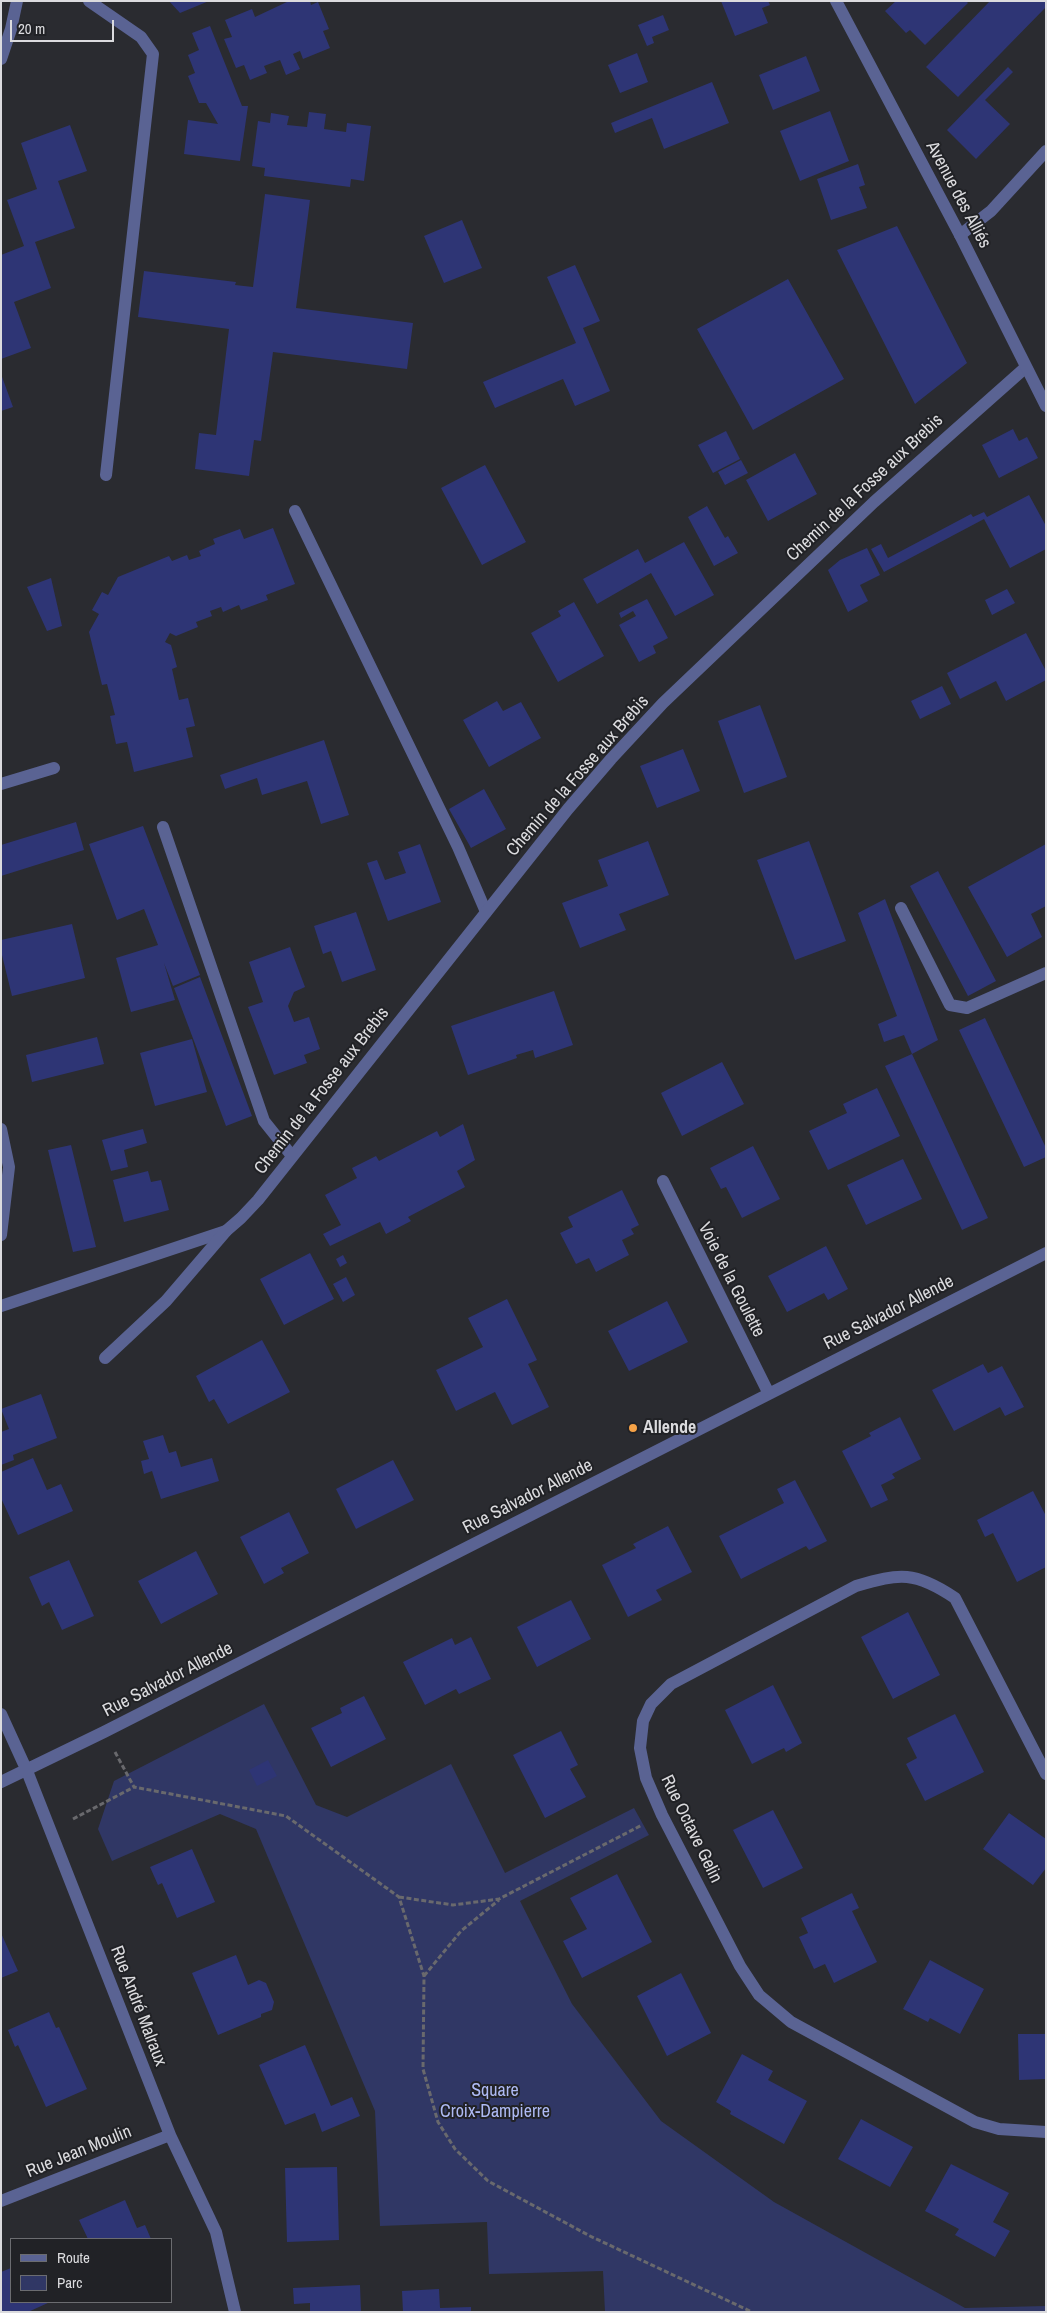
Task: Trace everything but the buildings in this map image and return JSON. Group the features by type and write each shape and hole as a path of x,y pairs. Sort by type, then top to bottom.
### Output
{"street":[{"path":"1,59 11,29 17,1"},
{"path":"88,1 141,37 153,54 106,475"},
{"name":"Avenue des Alliés","path":"836,1 960,235 1025,368 1046,406"},
{"path":"960,235 991,210 1046,151"},
{"name":"Chemin de la Fosse aux Brebis","path":"106,1358 166,1302 226,1230 252,1206 610,759 663,703 874,502 1025,368"},
{"path":"295,511 458,847 486,912"},
{"path":"1,784 54,768"},
{"path":"164,827 264,1121 292,1156"},
{"path":"901,908 950,1005 967,1008 1046,974"},
{"path":"1,1129 8,1168 1,1235"},
{"name":"Voie de la Goulette","path":"663,1181 769,1394"},
{"name":"Chemin de la Fosse aux Brebis","path":"1,1306 226,1230"},
{"name":"Rue Salvador Allende","path":"1,1782 27,1771 1046,1253"},
{"name":"Rue Octave Gelin","path":"1046,1774 954,1598 936,1585 912,1576 887,1577 856,1586 671,1684 651,1704 642,1721 640,1748 646,1778 662,1815 740,1966 759,1995 791,2022 975,2122 999,2129 1046,2132"},
{"name":"Rue André Malraux","path":"1,1714 27,1771 170,2135 216,2232 235,2312"},
{"name":"Rue Jean Moulin","path":"1,2201 170,2135"}],"path":[{"path":"104,1732 134,1787"},
{"path":"50,1830 134,1787 286,1816 399,1897 453,1905 499,1899"},
{"path":"424,1976 461,1931 499,1899 662,1815"},
{"path":"399,1897 424,1976 423,2069 438,2122 455,2149 488,2181 590,2236 752,2312"}],"green space":[{"name":"Square Croix-Dampierre","path":"264,1704 316,1805 347,1817 451,1764 505,1873 634,1808 649,1835 520,1901 572,2004 661,2121 774,2202 965,2308 1046,2306 1046,2312 605,2312 603,2271 489,2274 487,2222 380,2226 375,2111 256,1829 220,1814 112,1861 98,1829 114,1781"}],"place":[{"name":"Allende","path":"633,1428"}]}
